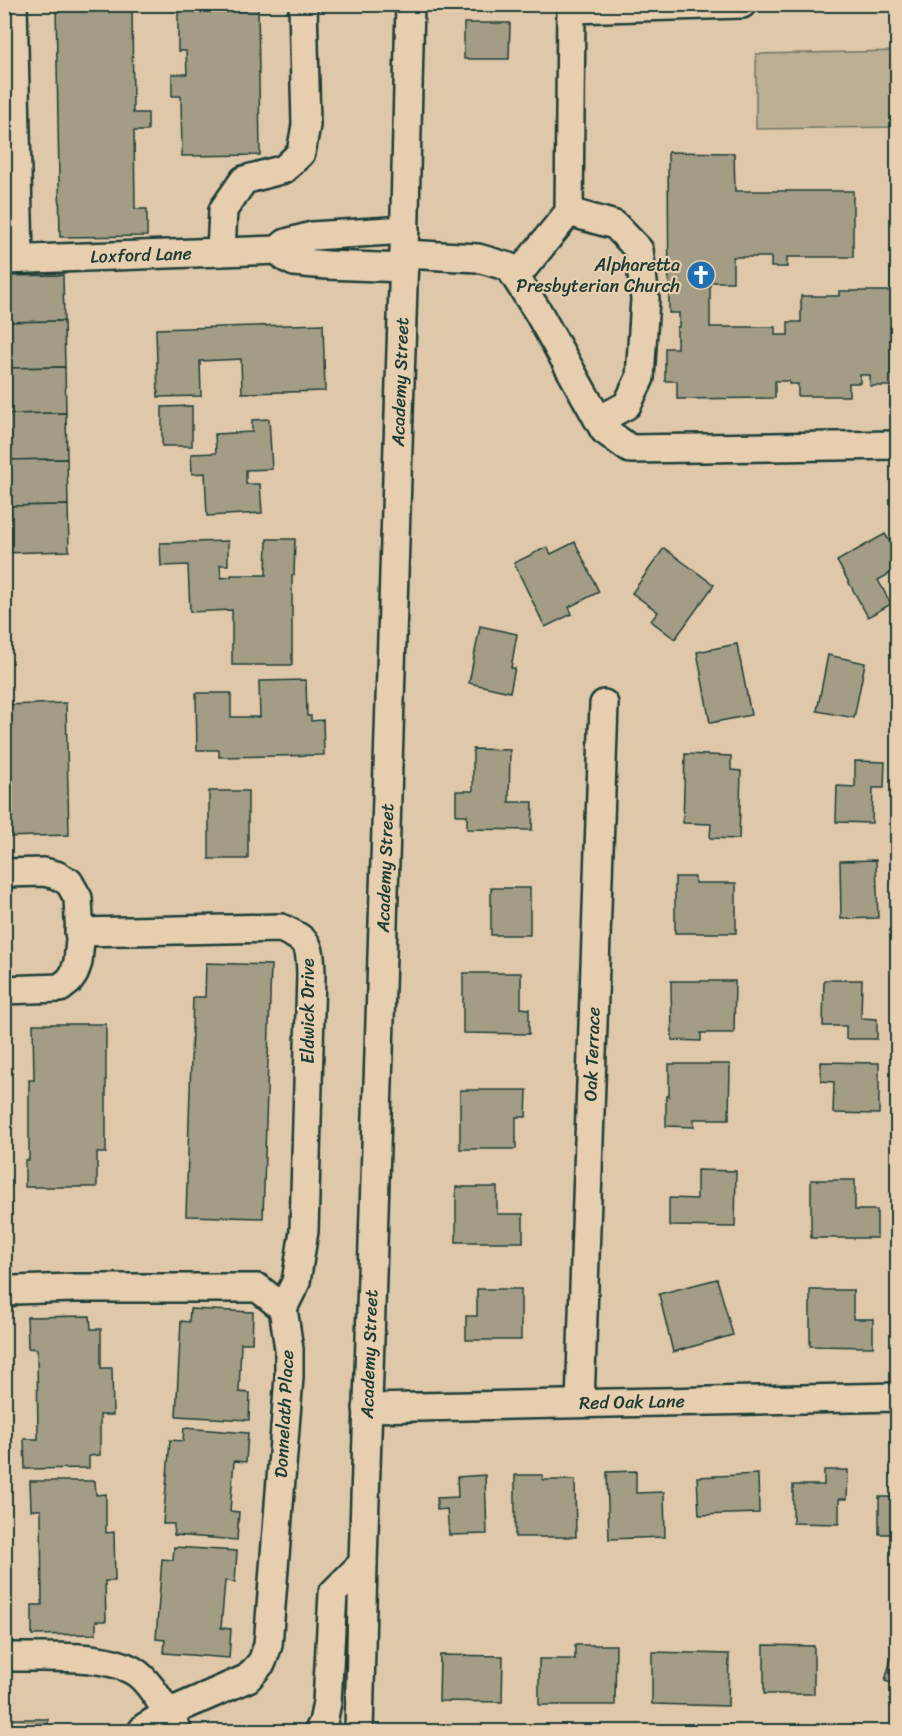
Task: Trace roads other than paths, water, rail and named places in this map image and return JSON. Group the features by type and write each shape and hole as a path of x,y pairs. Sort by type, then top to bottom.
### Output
{"street":[{"path":"12,260 13,4"},
{"path":"221,252 223,210 244,180 284,169 301,153 306,125 303,4"},
{"name":"Academy Street","path":"359,1731 410,4"},
{"path":"516,278 569,212 571,9 742,4"},
{"path":"569,212 615,225 639,250 645,299 640,378 627,405 599,420"},
{"path":"404,251 327,265 294,262 278,250 286,243 312,236 404,251 478,258 509,267 538,312 604,430 630,449 897,445"},
{"name":"Loxford Lane","path":"12,260 278,250"},
{"name":"Oak Terrace","path":"580,1403 604,704"},
{"path":"4,873 44,872 69,882 78,898 79,932 78,962 74,974 60,988 4,990"},
{"name":"Eldwick Drive","path":"79,932 281,928 303,939 310,954 311,974 304,1231 296,1282 283,1308"},
{"path":"8,1287 258,1288 283,1308"},
{"name":"Donnelath Place","path":"141,1731 145,1727 173,1722 248,1678 262,1662 268,1645 290,1377 289,1349 283,1308"},
{"name":"Red Oak Lane","path":"367,1408 897,1396"},
{"path":"318,1731 327,1702 333,1593 363,1563"},
{"path":"4,1657 86,1659 114,1663 137,1674 158,1698 173,1722"}],"place":[{"name":"Alpharetta Presbyterian Church","path":"701,275"}]}
